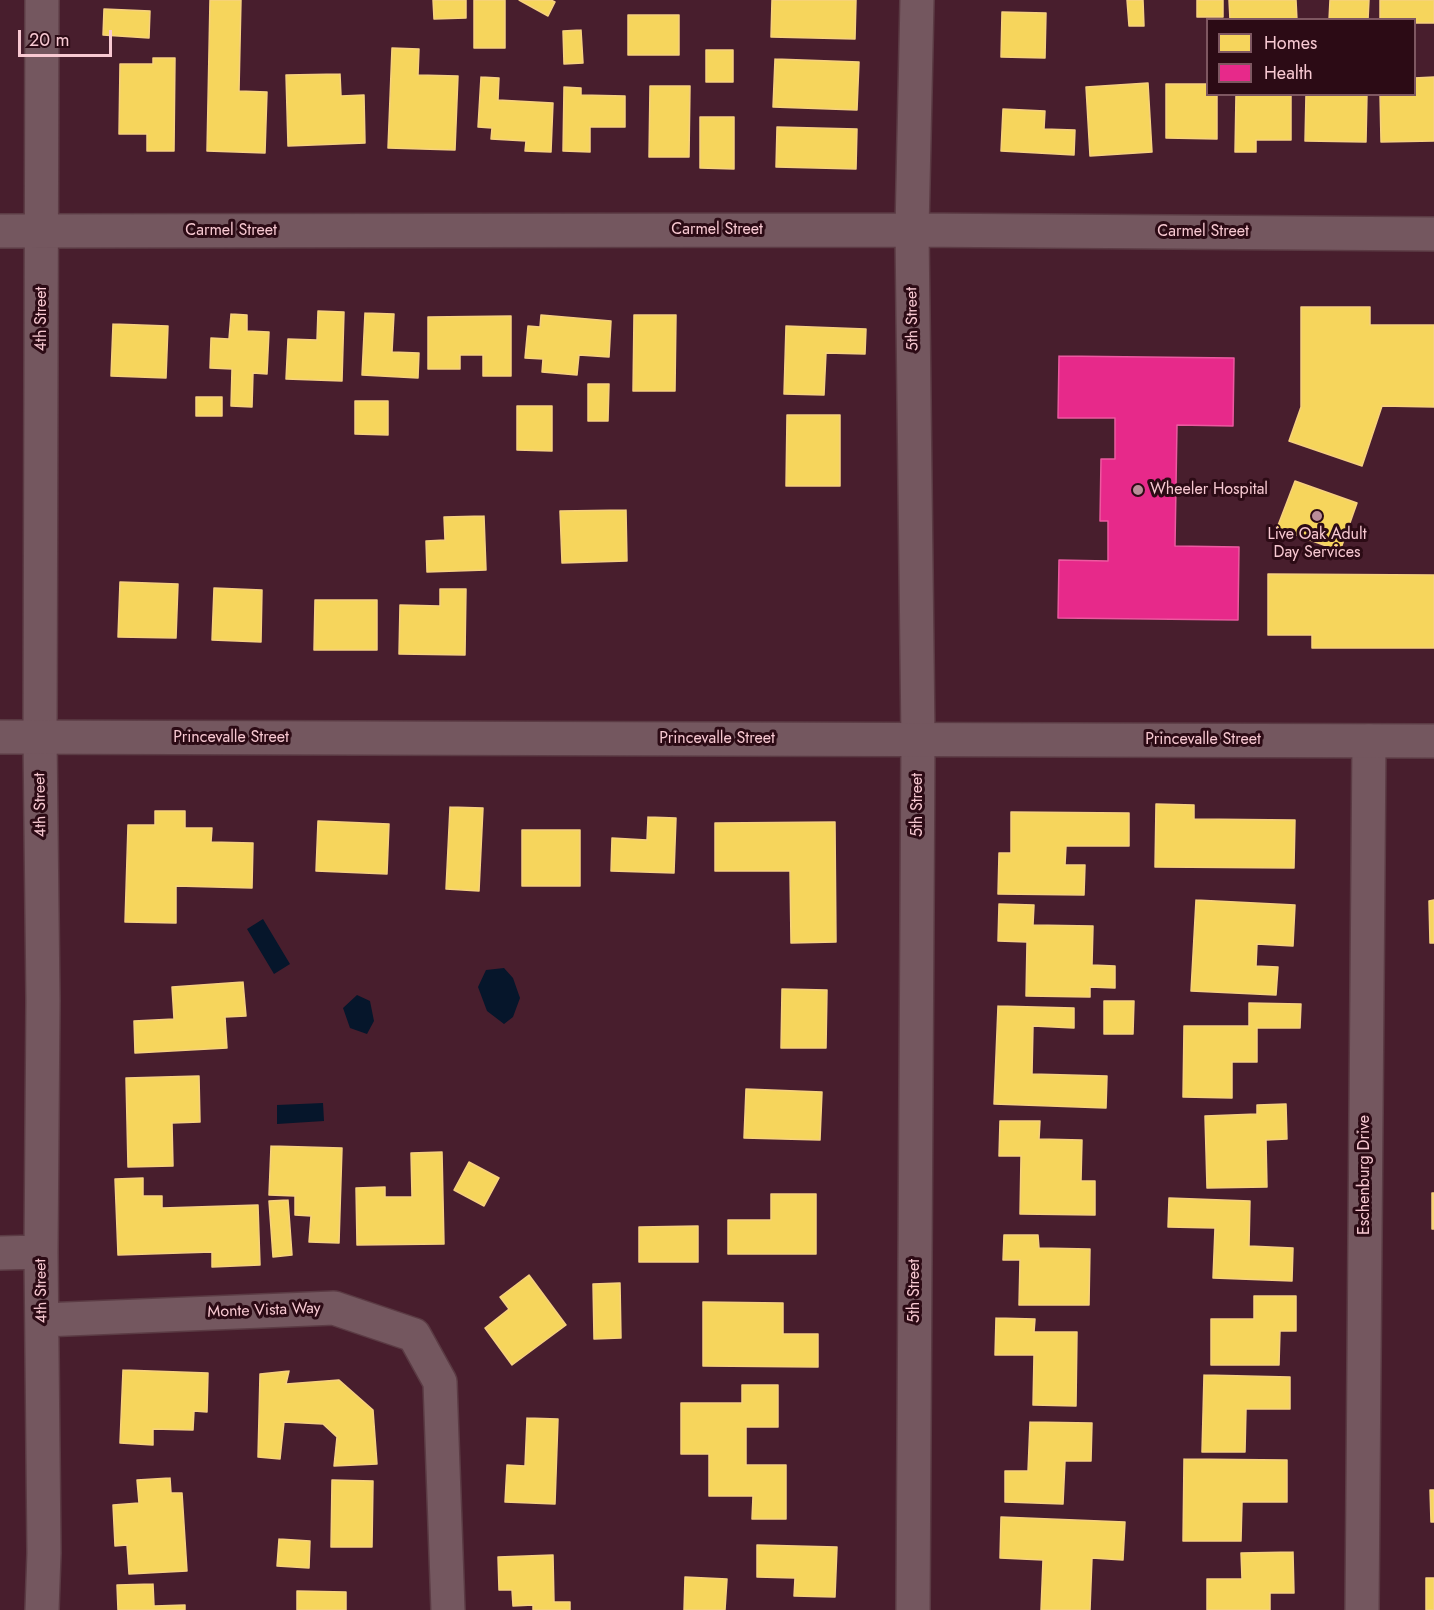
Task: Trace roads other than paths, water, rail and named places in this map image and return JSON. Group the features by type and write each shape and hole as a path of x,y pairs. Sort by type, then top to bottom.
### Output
{"street":[{"name":"4th Street","path":"42,0 40,738 43,989 41,1252 44,1553 42,1610"},
{"name":"5th Street","path":"913,1610 918,739 912,230 917,0"},
{"name":"Carmel Street","path":"0,231 912,230 1434,234"},
{"name":"Princevalle Street","path":"0,737 1434,741"},
{"name":"Eschenburg Drive","path":"1362,1610 1369,741"},
{"path":"0,1253 41,1252"},
{"name":"Monte Vista Way","path":"43,1320 334,1308 414,1335 440,1382 448,1610"}],"water":[{"path":"263,919 290,964 274,974 247,929"},
{"path":"504,968 513,978 520,998 513,1017 504,1024 487,1011 478,987 486,970"},
{"path":"357,995 370,1001 374,1021 367,1034 350,1028 343,1008"},
{"path":"323,1103 324,1121 277,1124 277,1105"}],"place":[{"name":"Wheeler Hospital","path":"1138,490"},
{"name":"Live Oak Adult Day Services","path":"1317,516"}]}
